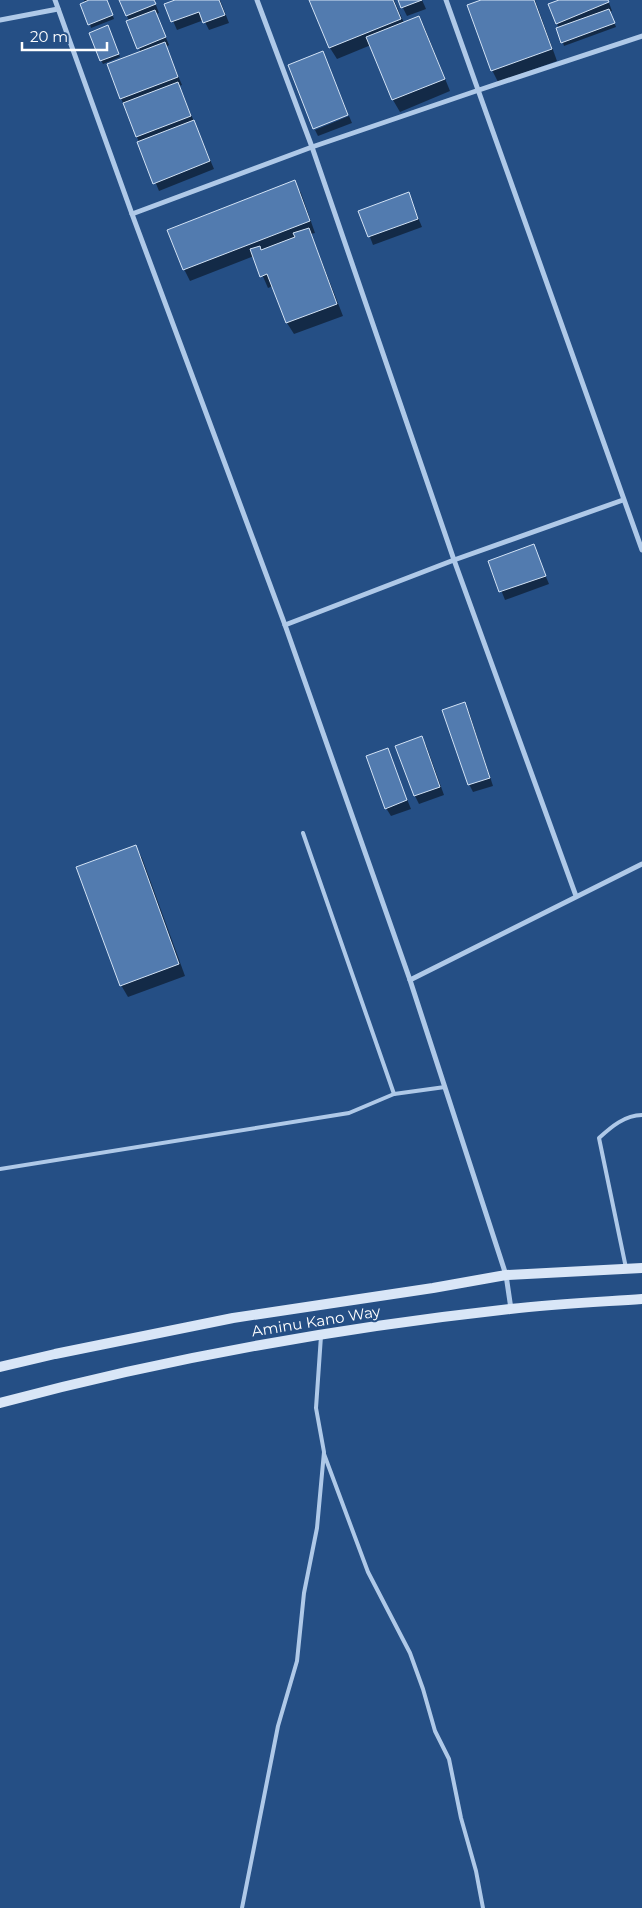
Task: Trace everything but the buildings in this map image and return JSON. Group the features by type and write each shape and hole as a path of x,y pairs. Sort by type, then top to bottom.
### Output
{"main road":[{"name":"Aminu Kano Way","path":"0,1367 233,1318 506,1275 642,1268"},
{"name":"Aminu Kano Way","path":"0,1403 61,1387 321,1334 511,1309 642,1299"}],"street":[{"path":"55,0 132,214 285,625 410,980 506,1275 511,1309"},
{"path":"257,0 312,147 454,560 576,896"},
{"path":"446,0 642,550"},
{"path":"0,20 58,9"},
{"path":"132,214 312,147 642,36"},
{"path":"285,625 454,560 623,500"},
{"path":"636,535 642,532"},
{"path":"410,980 642,864"}],"lane":[{"path":"303,833 394,1094"},
{"path":"0,1169 349,1113 394,1094 445,1087"},
{"path":"626,1269 599,1138 613,1125 642,1115"},
{"path":"321,1334 316,1408 324,1452 368,1572 410,1653 435,1730 449,1759 483,1908"},
{"path":"242,1908 278,1726 297,1661 304,1593 317,1528 324,1452"}]}
